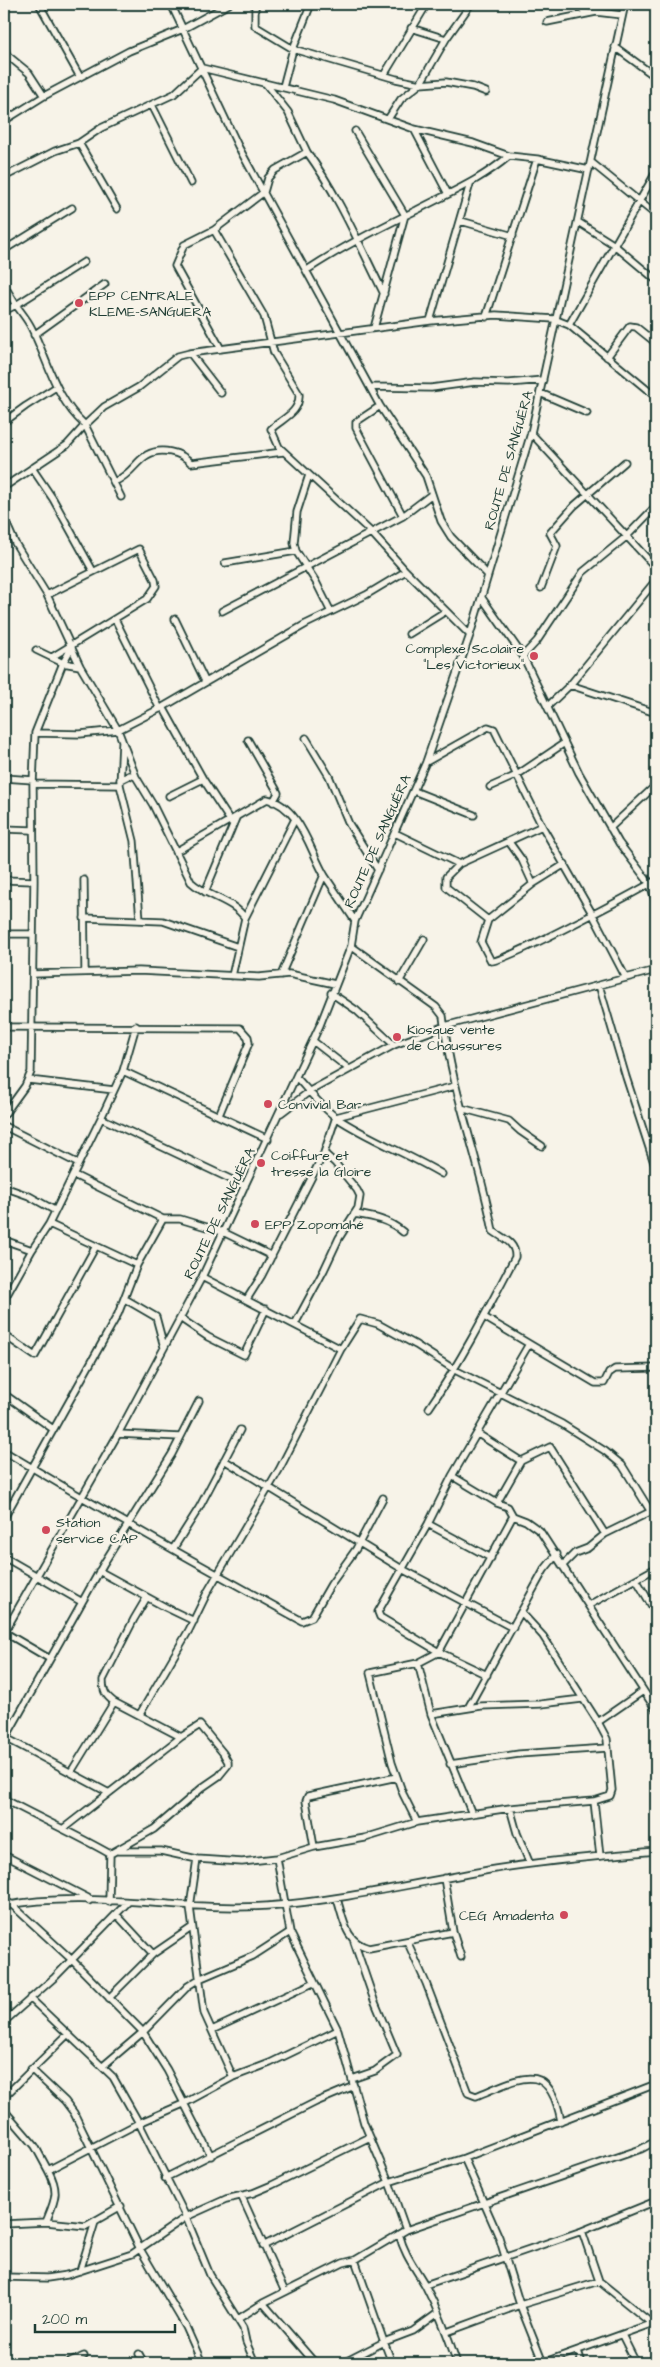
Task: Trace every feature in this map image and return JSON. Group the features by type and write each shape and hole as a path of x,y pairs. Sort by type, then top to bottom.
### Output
{"street":[{"path":"39,4 80,77"},
{"path":"171,4 238,146 380,406 426,476 441,521 451,537 487,574"},
{"path":"4,121 44,96 129,51 183,29 229,4"},
{"path":"255,4 255,26 293,49 420,84 446,82 473,87 486,92"},
{"path":"283,87 293,49 311,4"},
{"path":"388,119 400,99 420,84 446,39 471,4"},
{"path":"574,4 588,13"},
{"name":"ROUTE DE SANGUÉRA","path":"4,1632 38,1576 81,1495 118,1434 202,1277 313,1041 351,946 355,921 426,762 482,598 487,574 531,433 554,319 592,163 615,47 626,4"},
{"path":"650,4 656,9"},
{"path":"384,75 424,5"},
{"path":"547,22 596,12 622,16"},
{"path":"412,28 446,39"},
{"path":"4,47 7,55 29,73 44,96"},
{"path":"615,47 656,77"},
{"path":"202,68 334,100 414,129 472,143 509,156 537,159 589,170"},
{"path":"4,177 180,90 202,68"},
{"path":"265,83 288,112 307,152 327,183 358,239 384,294"},
{"path":"152,105 191,183"},
{"path":"414,129 448,194"},
{"path":"354,130 405,215 374,328"},
{"path":"78,142 117,210"},
{"path":"221,349 175,266 184,245 214,230 264,192 268,178 275,170 307,152"},
{"path":"307,270 358,239 470,184 490,172 509,156"},
{"path":"486,317 537,159"},
{"path":"592,163 656,215"},
{"path":"569,325 613,244 656,172"},
{"path":"430,321 461,221 470,184"},
{"path":"4,250 72,208"},
{"path":"461,221 513,236"},
{"path":"578,222 613,244 656,280"},
{"path":"214,230 264,316 274,353 299,394 297,406 285,420 271,429 283,452 370,531 406,571 470,635"},
{"path":"4,311 84,262"},
{"path":"34,335 105,284"},
{"path":"4,285 34,335 56,387 75,416 85,425 121,497"},
{"path":"4,487 67,446 85,425 104,408 131,392 178,356 190,353 430,321 496,315 554,319 569,325 656,397"},
{"path":"607,358 630,326 636,327 656,343"},
{"path":"190,353 221,393"},
{"path":"371,387 431,388 475,382 509,383 543,380"},
{"path":"5,420 56,387"},
{"path":"540,393 587,413"},
{"path":"380,406 356,422 356,428 403,516"},
{"path":"531,433 656,568"},
{"path":"114,482 126,476 147,455 160,452 176,452 184,456 190,463 283,452"},
{"path":"541,588 557,543 550,533 574,506 588,496 625,462"},
{"path":"32,468 53,498 93,571"},
{"path":"309,475 297,512 294,543 296,551 307,566 331,612"},
{"path":"222,612 370,531 403,516 432,494"},
{"path":"523,656 537,641 583,572 626,537 656,506"},
{"path":"4,518 15,543 47,595 80,666 118,730 136,777 153,805 191,882 205,892 237,908 244,918"},
{"path":"47,595 139,549 155,580 156,586 147,599 52,657"},
{"path":"225,563 296,551"},
{"path":"35,733 80,734 118,730 161,708 205,680 366,595 406,571"},
{"path":"548,706 570,685 656,580"},
{"path":"482,598 523,656 548,706 563,744 610,828 650,884 656,903"},
{"path":"408,634 446,611"},
{"path":"115,619 161,708 203,779 233,820"},
{"path":"175,619 205,680"},
{"path":"4,1115 29,1080 31,1072 34,881 32,830 35,733 71,645"},
{"path":"36,650 63,663 80,666"},
{"path":"570,685 656,713"},
{"path":"426,762 491,728 497,734 511,767 517,775 542,826 565,864 626,978"},
{"path":"306,738 330,776 349,824 378,870"},
{"path":"122,740 120,783 134,841 140,920"},
{"path":"248,740 278,792 273,802"},
{"path":"490,787 517,775 563,744"},
{"path":"4,778 33,782 120,783 130,775 136,777"},
{"path":"169,796 203,779"},
{"path":"610,828 656,785"},
{"path":"414,791 474,815"},
{"path":"176,852 267,800 273,802 284,807 295,819 309,841 324,875 355,921"},
{"path":"232,976 244,918 295,819"},
{"path":"205,892 233,820"},
{"path":"488,920 446,887 446,877 459,864 542,826"},
{"path":"4,830 32,830"},
{"path":"395,833 459,864"},
{"path":"510,842 522,860 533,884"},
{"path":"565,864 533,884 488,920 481,942 489,959 494,962 593,915 656,880"},
{"path":"282,975 324,875"},
{"path":"4,880 34,881"},
{"path":"84,880 85,972"},
{"path":"84,918 163,921 238,947"},
{"path":"4,934 32,934"},
{"path":"399,982 424,940"},
{"path":"351,946 436,1007 444,1016 444,1026 455,1086 484,1189 493,1231 510,1242 515,1252 484,1317 455,1370 429,1408"},
{"path":"280,1114 310,1091 394,1045 444,1026 656,970"},
{"path":"33,974 139,971 259,977 289,974 335,984"},
{"path":"599,985 656,1169"},
{"path":"331,993 356,1010 394,1045"},
{"path":"4,1297 50,1224 54,1210 74,1175 77,1163 101,1118 122,1071 136,1026"},
{"path":"4,1027 233,1026 240,1028 244,1032 248,1043 246,1052 219,1115"},
{"path":"313,1041 349,1070"},
{"path":"122,1071 268,1139"},
{"path":"296,1077 322,1106 336,1117 383,1145 412,1157 442,1174"},
{"path":"29,1080 114,1090"},
{"path":"336,1117 455,1086"},
{"path":"461,1108 509,1121 520,1132 542,1146"},
{"path":"247,1299 272,1256 324,1153 336,1117"},
{"path":"101,1118 245,1186"},
{"path":"4,1126 77,1163"},
{"path":"295,1324 359,1202 357,1190 335,1163 324,1153"},
{"path":"74,1175 163,1219 180,1219 223,1232 272,1256"},
{"path":"4,1187 29,1196 54,1210"},
{"path":"354,1214 380,1218 392,1223 402,1232"},
{"path":"5,1514 125,1298 136,1265 163,1219"},
{"path":"50,1224 136,1265"},
{"path":"4,1240 32,1250"},
{"path":"4,1335 35,1356 96,1246"},
{"path":"202,1277 341,1349"},
{"path":"125,1298 156,1317 164,1348"},
{"path":"180,1318 208,1337 244,1355 266,1309"},
{"path":"484,1317 600,1384 604,1383 609,1373 615,1369 656,1368"},
{"path":"140,1714 218,1574 269,1488 358,1320 363,1319 378,1324 455,1370 562,1424 616,1458 653,1510 605,1534 588,1548 575,1553 562,1566"},
{"path":"487,1675 439,1652 378,1614 428,1524 452,1476 529,1344"},
{"path":"4,1394 53,1429"},
{"path":"109,1793 5,1739 99,1571 172,1454 199,1401"},
{"path":"173,1549 198,1508 240,1430"},
{"path":"118,1434 180,1437"},
{"path":"478,1434 521,1461"},
{"path":"497,1504 521,1461 550,1447 605,1534"},
{"path":"4,1451 81,1495 128,1525 302,1621 312,1617 331,1584 360,1543 383,1498"},
{"path":"224,1460 402,1569 513,1628"},
{"path":"452,1476 497,1504 508,1507 513,1516 526,1521 540,1531 656,1710"},
{"path":"417,1822 397,1776 369,1675 371,1672 418,1663 439,1652 513,1516"},
{"path":"428,1524 491,1558"},
{"path":"468,1708 544,1570 556,1554"},
{"path":"4,1557 82,1602"},
{"path":"589,1604 656,1568"},
{"path":"99,1571 194,1620"},
{"path":"636,1579 656,1613"},
{"path":"147,1597 103,1680 105,1694 114,1702 181,1737"},
{"path":"118,1851 161,1851 197,1859 231,1862 277,1858 314,1847 365,1838 417,1822 510,1808 605,1799 610,1796 612,1790 607,1739 543,1636 521,1612"},
{"path":"4,1632 50,1659"},
{"path":"418,1663 431,1714 472,1814"},
{"path":"598,1722 643,1691"},
{"path":"431,1714 482,1706 541,1704 582,1698"},
{"path":"71,1772 114,1702"},
{"path":"64,1828 181,1737 200,1725 223,1753 228,1766 219,1776 202,1787 154,1829 110,1854"},
{"path":"450,1764 519,1754 608,1748"},
{"path":"314,1847 306,1802 308,1796 397,1776"},
{"path":"4,1798 46,1823 64,1828 110,1854"},
{"path":"594,1801 600,1856"},
{"path":"510,1808 517,1833 530,1864"},
{"path":"4,1906 52,1899 190,1907 285,1904 337,1899 444,1878 530,1864 656,1851"},
{"path":"108,1902 110,1854"},
{"path":"4,1856 88,1898 89,1901"},
{"path":"277,1858 290,1932 338,2030 343,2055 370,2137 390,2182 406,2230"},
{"path":"197,1859 190,1907 191,1928 204,2013 233,2077"},
{"path":"444,1878 454,1932 461,1957"},
{"path":"166,2178 375,2071 397,2055 374,2000 337,1899"},
{"path":"4,1901 11,1904 72,1960 144,2032 167,2070 211,2156"},
{"path":"4,2022 72,1960 117,1916 128,1902"},
{"path":"117,1916 153,1954"},
{"path":"108,1998 153,1954 191,1928"},
{"path":"103,2066 144,2032 180,1994 199,1979 253,1956 290,1932"},
{"path":"354,1942 369,1948 454,1932"},
{"path":"408,1941 468,2093 476,2096 521,2078 530,2076 538,2078 545,2084 553,2097 561,2121"},
{"path":"212,2030 313,1982"},
{"path":"30,1998 103,2066 112,2077 139,2123 186,2217 210,2275 243,2328 246,2342 255,2363"},
{"path":"4,2009 9,2016"},
{"path":"48,2170 91,2146 183,2104 233,2077 270,2063 338,2030"},
{"path":"4,2097 68,2035"},
{"path":"31,2069 65,2101 74,2113 121,2206 140,2250 183,2322 202,2363"},
{"path":"263,2246 390,2182 464,2158 656,2084"},
{"path":"4,2110 35,2146 55,2186 56,2193 46,2222"},
{"path":"4,2277 47,2278 80,2272 140,2250 186,2217 226,2199 272,2185 370,2137"},
{"path":"238,2319 263,2303 343,2263 355,2260 406,2230 484,2205 641,2149 656,2141"},
{"path":"464,2158 499,2237 520,2305 542,2363 654,2322"},
{"path":"241,2195 285,2292"},
{"path":"425,2285 504,2256 582,2231 656,2201"},
{"path":"4,2224 46,2222 78,2227 95,2222 121,2206"},
{"path":"80,2272 95,2222"},
{"path":"582,2231 599,2281 654,2322"},
{"path":"399,2234 404,2252 425,2285 447,2332 457,2363"},
{"path":"355,2260 392,2363"},
{"path":"447,2332 520,2305 599,2281"},
{"path":"263,2303 315,2363"},
{"path":"343,2363 419,2327 438,2313"},
{"path":"622,2335 636,2363"},
{"path":"578,2351 582,2363"},
{"path":"139,2354 144,2363"},
{"path":"68,2363 84,2356"}],"place":[{"name":"EPP CENTRALE KLEME-SANGUERA","path":"79,303"},
{"name":"Complexe Scolaire \"Les Victorieux\"","path":"534,656"},
{"name":"Kiosque vente de Chaussures","path":"397,1037"},
{"name":"Convivial Bar","path":"268,1104"},
{"name":"Coiffure et tresse la Gloire","path":"261,1163"},
{"name":"EPP Zopomahé","path":"255,1224"},
{"name":"Station service CAP","path":"46,1530"},
{"name":"CEG Amadenta","path":"564,1915"}]}
